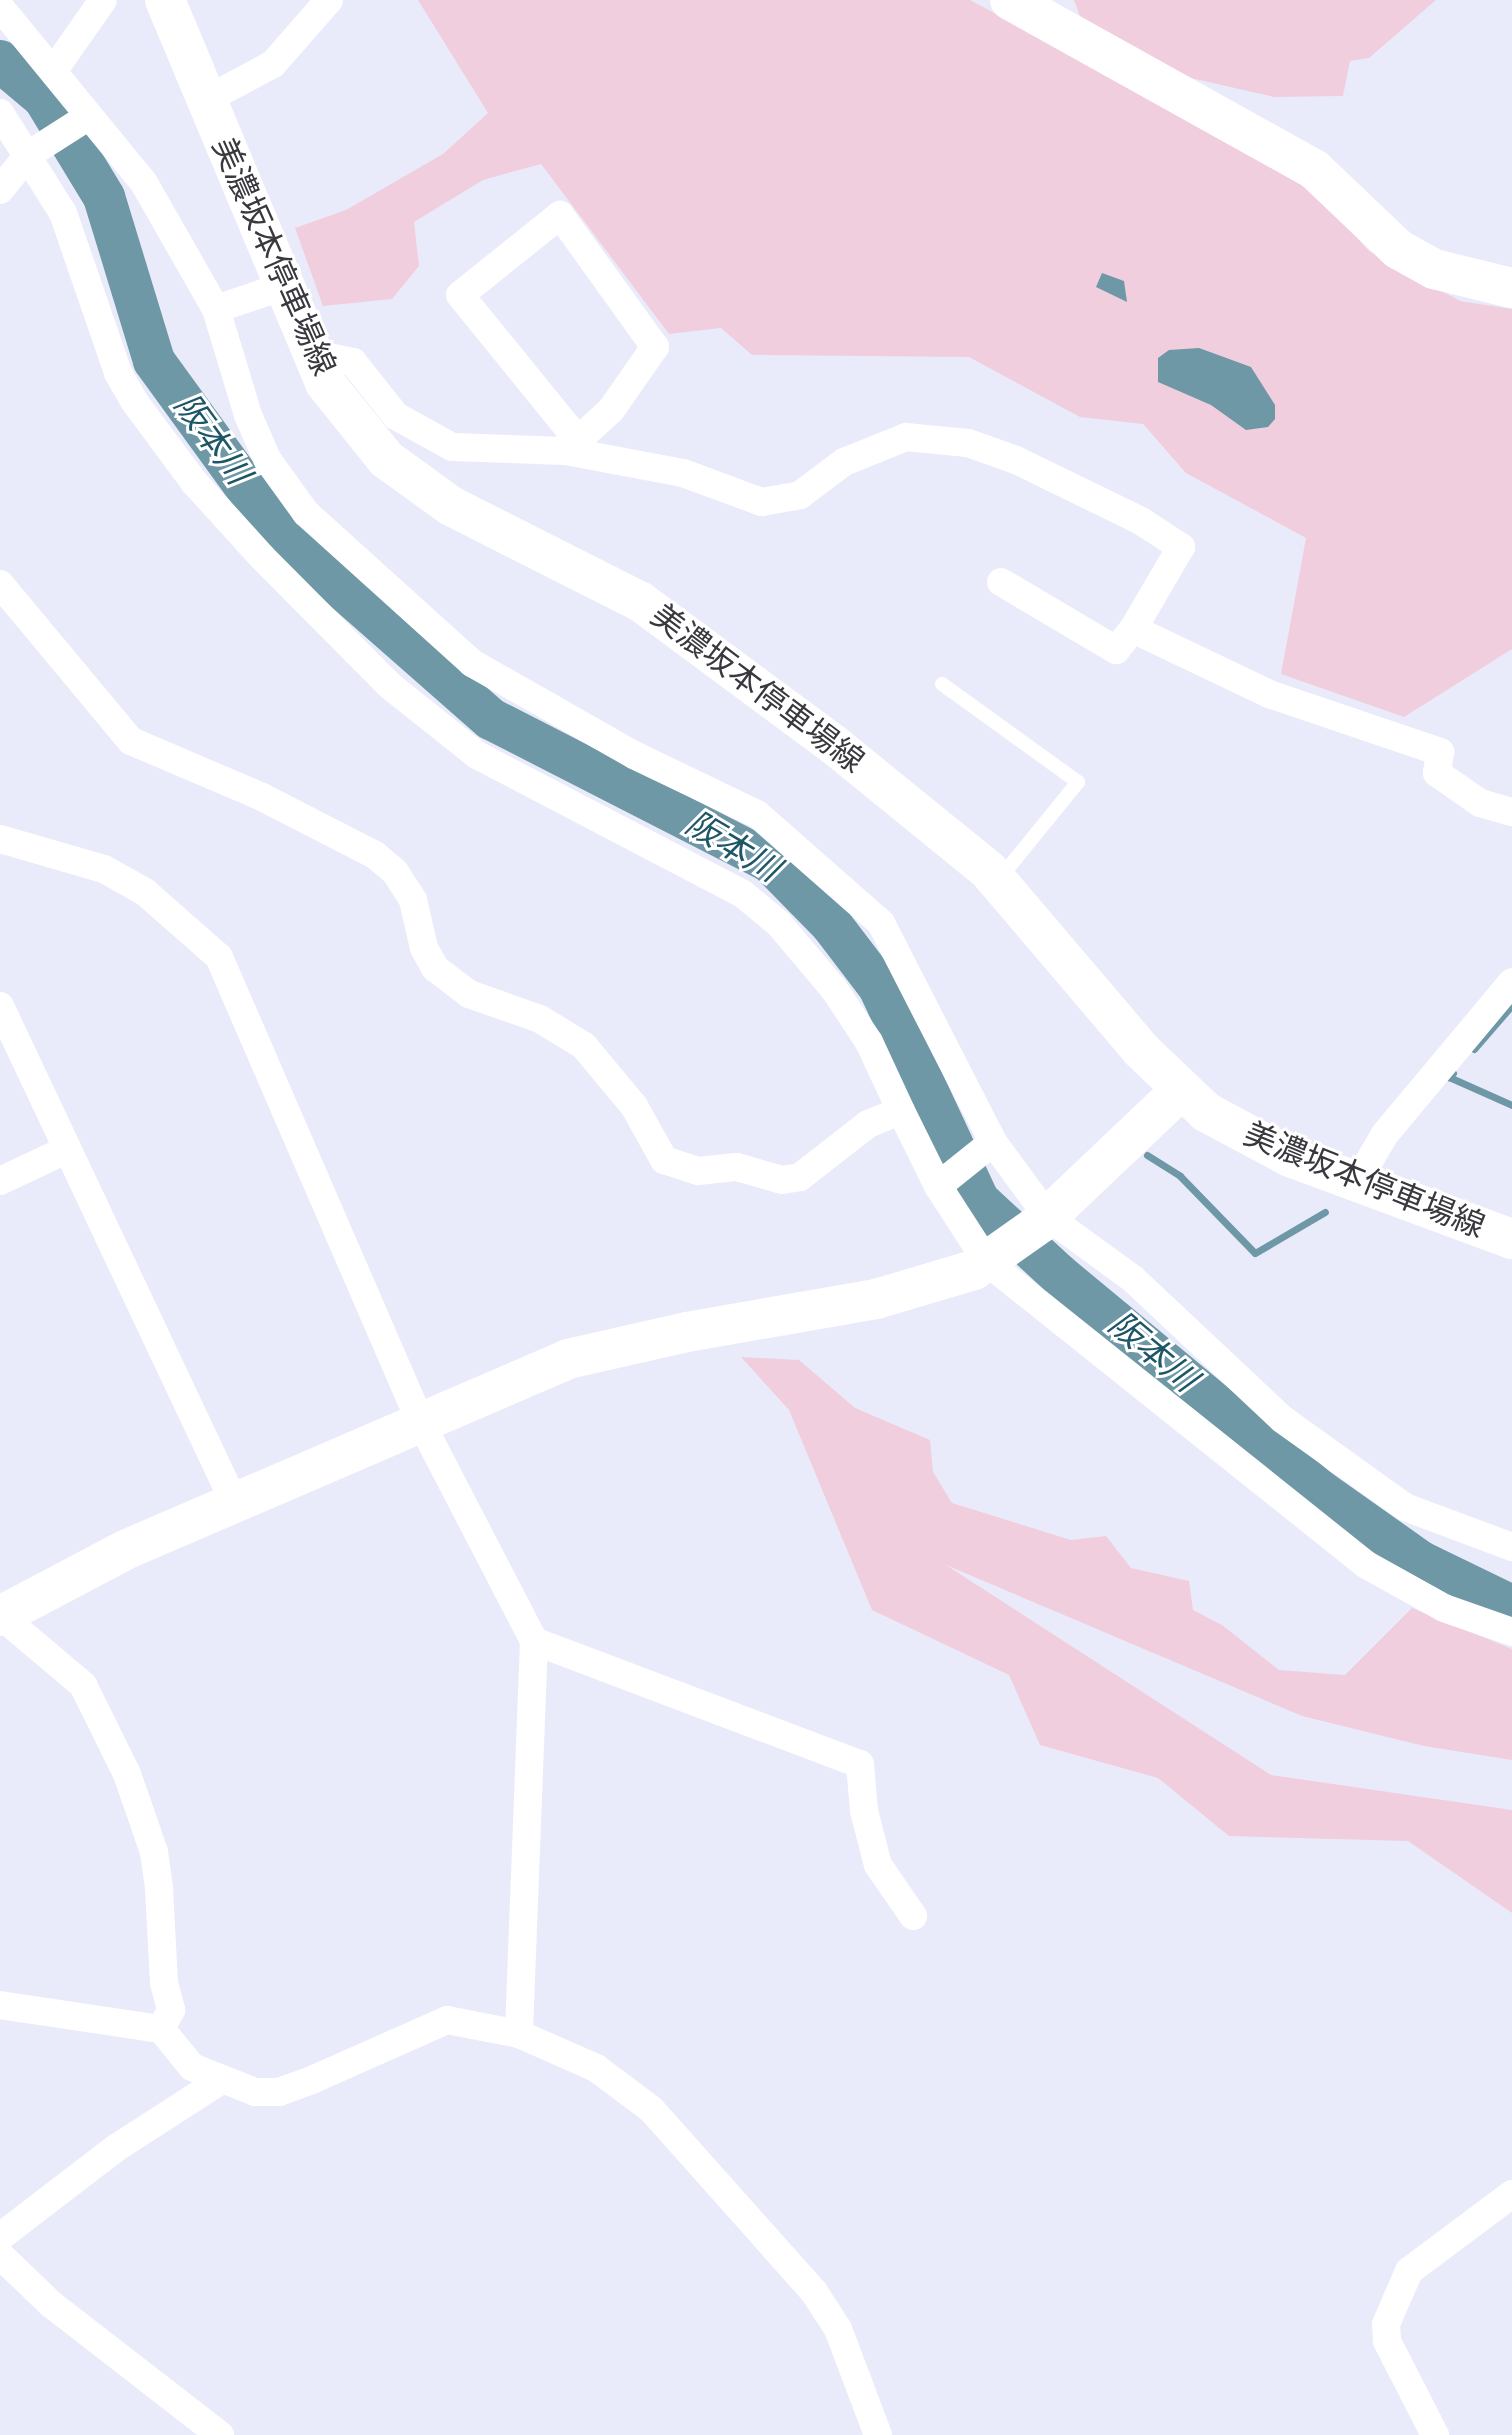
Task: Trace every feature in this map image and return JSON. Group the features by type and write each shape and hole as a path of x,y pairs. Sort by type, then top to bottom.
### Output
{"main road":[{"name":"美濃坂本停車場線","path":"165,0 204,101 263,225 284,286 325,383 386,459 451,506 641,602 694,637 903,800 997,881 1181,1090 1257,1143 1512,1239"},
{"path":"1010,0 1315,170 1398,249 1434,269 1512,288"},
{"path":"0,1616 57,1582 234,1502 568,1359 687,1332 876,1299 937,1284 992,1258 1045,1219 1181,1090"}],"street":[{"path":"54,70 103,0"},
{"path":"204,101 273,64 329,0"},
{"path":"0,7 54,70 83,119 144,183 216,309 248,415 267,459 306,513 472,663 634,755 757,814 881,923 993,1142 1045,1219 1133,1279 1282,1419 1405,1507 1512,1547"},
{"path":"0,113 32,152 63,213 118,373 134,401 194,482 312,612 389,685 477,755 743,894 767,914 834,989 869,1042 938,1186 992,1258 1365,1564 1444,1608 1512,1632"},
{"path":"0,190 32,152 83,119"},
{"path":"560,215 655,347 611,410 572,446 460,295 560,215"},
{"path":"216,309 284,286"},
{"path":"317,361 329,357 353,362 396,416 452,447 572,446 683,473 762,502 800,495 844,462 906,437 968,443 1069,483 1181,547 1133,629 1116,650 1001,582"},
{"path":"0,584 131,741 262,797 375,855 395,872 413,900 424,948 435,968 469,994 540,1019 584,1046 634,1106 664,1160 698,1171 737,1167 782,1180 800,1177 868,1124 901,1111"},
{"path":"1133,629 1269,694 1440,752 1437,773 1480,803 1512,812"},
{"path":"0,839 104,869 145,892 219,957 420,1421 534,1641 519,2034"},
{"path":"1358,1180 1385,1134 1512,982"},
{"path":"0,1006 234,1502"},
{"path":"938,1186 993,1142"},
{"path":"0,1181 66,1150"},
{"path":"0,1616 83,1685 127,1774 154,1852 159,1888 164,1983 171,2010 161,2029"},
{"path":"534,1641 860,1764 864,1811 878,1865 913,1916"},
{"path":"0,2005 161,2029 192,2067 220,2081 255,2092 279,2092 447,2020 519,2034 621,2082 775,2245 838,2329 878,2435"},
{"path":"0,2237 116,2148 220,2081"},
{"path":"1435,2435 1387,2341 1386,2324 1409,2271 1512,2194"},
{"path":"0,2255 51,2304 220,2435"}],"lane":[{"path":"942,684 1078,782 997,881"}],"shaded area":[{"path":"418,0 970,0 1306,181 1369,251 1460,301 1512,309 1512,649 1404,717 1281,674 1306,538 1186,473 1143,424 1080,417 969,357 752,355 721,328 669,334 541,164 483,180 414,222 419,266 392,299 323,306 295,228 346,210 443,154 488,113"},
{"path":"1074,0 1436,0 1369,58 1350,61 1343,96 1274,97 1173,74 1083,24"},
{"path":"741,1357 799,1360 855,1408 930,1440 933,1472 952,1503 1071,1540 1106,1536 1131,1568 1189,1581 1193,1610 1222,1625 1279,1670 1345,1675 1412,1608 1512,1649 1512,1760 1424,1746 1302,1716 946,1565 1271,1775 1512,1810 1512,1913 1408,1841 1229,1836 1158,1778 1040,1745 1009,1675 872,1610 789,1410"}],"water":[{"path":"1102,273 1124,281 1127,302 1096,287"},
{"path":"1199,348 1251,367 1275,405 1275,419 1268,427 1246,430 1211,405 1158,382 1158,358 1169,350"}],"waterway":[{"name":"阪本川","path":"0,61 44,98 104,197 154,361 279,533 491,719 770,862 831,924 879,987 979,1201 1058,1274 1319,1490 1421,1562 1512,1606"},
{"path":"1474,1049 1512,1005"},
{"path":"1453,1073 1449,1077 1512,1105"},
{"path":"1147,1155 1180,1176 1255,1253 1325,1212"}]}
